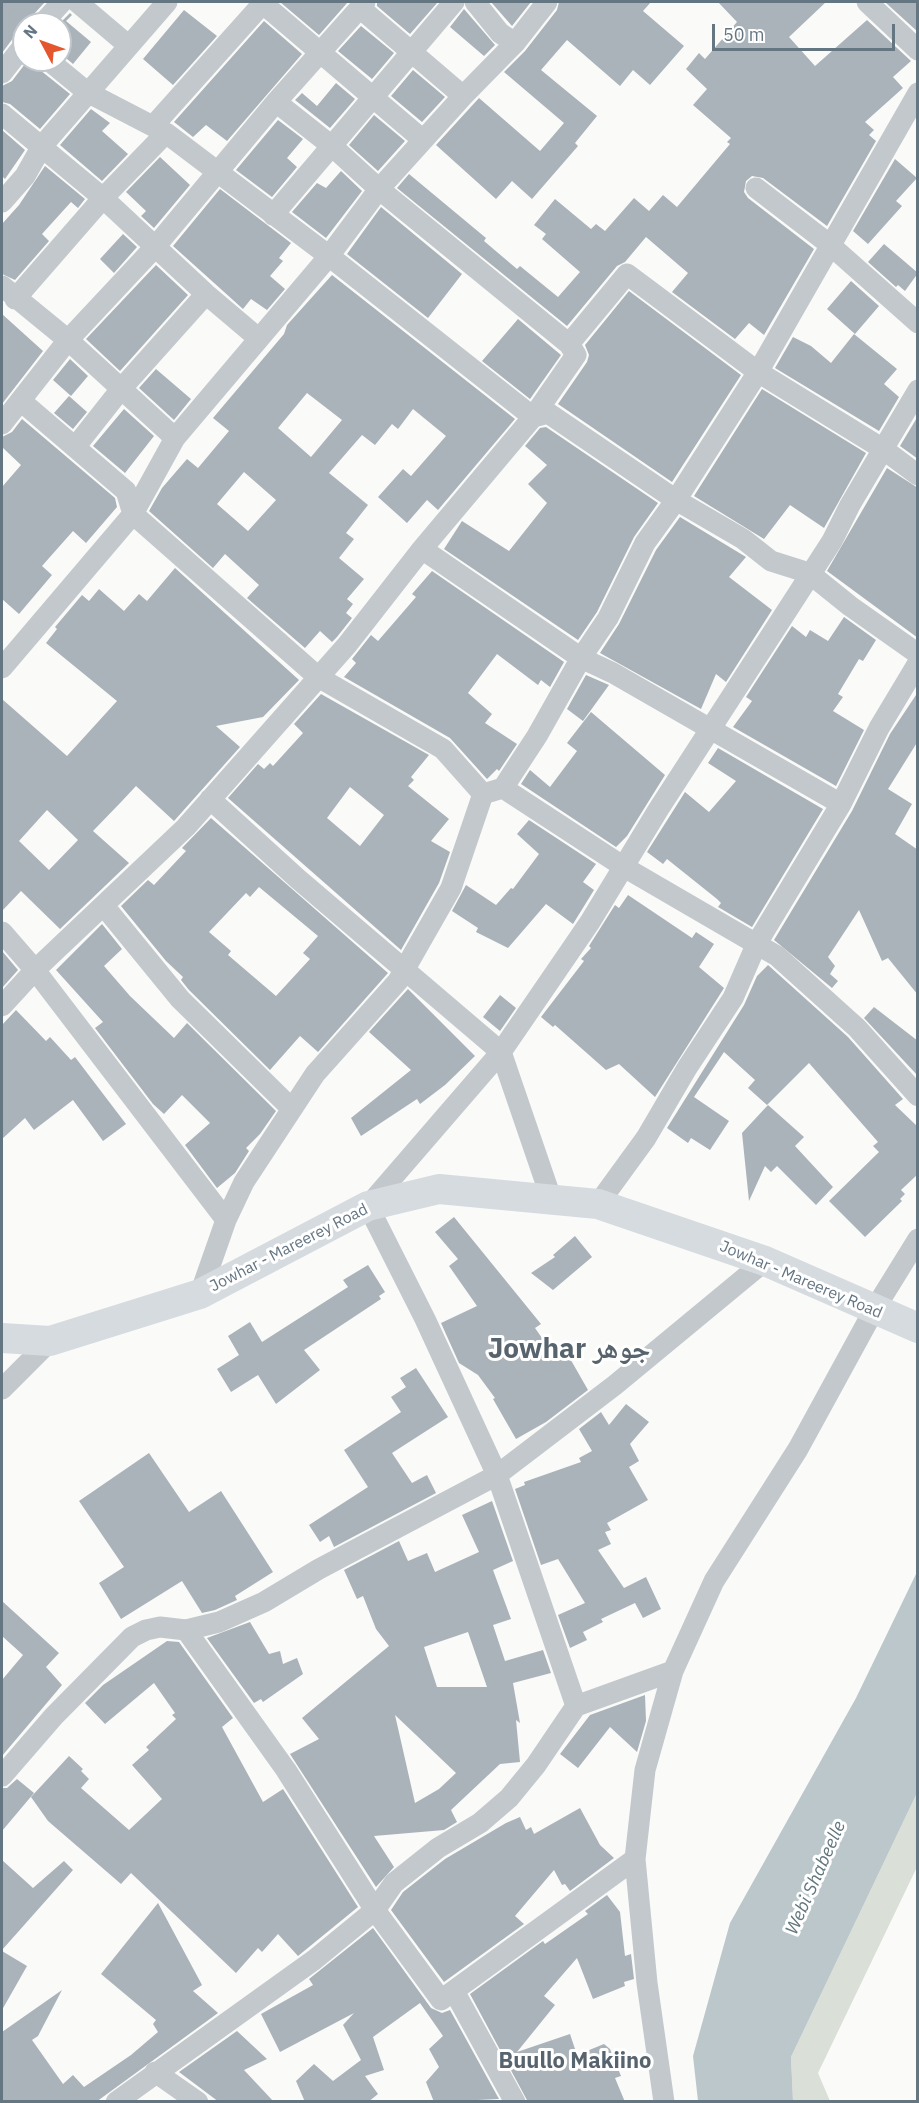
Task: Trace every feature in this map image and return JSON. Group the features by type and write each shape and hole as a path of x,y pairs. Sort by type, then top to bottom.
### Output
{"street":[{"path":"77,2 129,46"},
{"path":"2,202 25,176 42,146 167,2"},
{"path":"175,438 68,340 8,293 103,198 262,2 423,140"},
{"path":"273,215 454,2"},
{"path":"475,2 500,33 515,43"},
{"path":"2,668 133,514 175,438 329,256 380,189 463,96 515,43 547,2"},
{"path":"867,2 918,50"},
{"path":"2,424 68,340 155,247 276,102 362,5 412,53 463,96"},
{"path":"2,73 12,60"},
{"path":"63,72 87,92 160,129 329,256 532,417"},
{"path":"483,794 503,788 537,736 581,658 608,618 645,543 676,500 758,372 829,244 918,93"},
{"path":"2,1006 35,970 186,828 318,677 532,417 576,355 569,344 276,102"},
{"path":"2,114 103,198 206,294 258,338"},
{"path":"756,188 829,244 918,324"},
{"path":"569,344 627,274 758,372 883,449 918,475"},
{"path":"76,447 121,388 206,294"},
{"path":"576,1706 497,1475 425,1318 368,1206 501,1052 590,922 709,729 832,541 850,505 918,390"},
{"path":"21,401 126,491 133,514 318,677 443,749 483,794"},
{"path":"532,417 548,413 676,500 743,539 771,561 809,573 850,606 918,654"},
{"path":"422,549 581,658 597,664 841,804"},
{"path":"598,1204 646,1138 687,1068 734,998 757,943 841,804 879,728 918,663"},
{"path":"503,788 624,867 777,956 857,1028 918,1096"},
{"path":"200,1294 226,1220 244,1182 315,1074 387,995 451,888 483,794"},
{"path":"210,799 501,1052 551,1198"},
{"path":"104,906 180,999 292,1109"},
{"path":"2,932 35,970 226,1220"},
{"name":"Jowhar - Mareerey Road","path":"2,1338 50,1341 200,1294 368,1206 439,1189 598,1204 765,1261 918,1328"},
{"path":"664,2102 647,1983 635,1859 645,1770 673,1671 714,1581 798,1449 874,1310 918,1239"},
{"path":"2,1776 54,1716 132,1637 160,1627 186,1630 219,1622 264,1602 319,1569 497,1475 615,1385 765,1261"},
{"path":"2,1389 50,1341"},
{"path":"186,1630 286,1770 375,1910 441,2000 635,1859"},
{"path":"116,2102 314,1960 375,1910 394,1883 438,1848 480,1823 509,1798 536,1765 576,1706 673,1671"},
{"path":"454,1990 515,2102"},
{"path":"155,2072 198,2102"}],"shaded area":[{"path":"917,1793 917,1867 818,2073 830,2101 793,2101 791,2057"}],"water":[{"name":"Webi Shabeelle","path":"917,1572 917,1793 791,2057 793,2101 698,2101 693,2056 730,1923 856,1698"}],"building":[{"path":"2,2 45,2 36,12 12,12 12,40 2,53"},
{"path":"280,2 348,2 319,35"},
{"path":"377,2 438,2 410,34 377,6"},
{"path":"491,2 531,2 512,26"},
{"path":"559,2 651,2 643,11 684,46 650,85 633,70 620,86 567,40 541,70 597,116 575,143 578,146 532,199 512,181 496,199 436,145 479,98 540,151 564,123 504,72 525,51 557,10"},
{"path":"718,2 826,2 789,37 815,66 867,20 911,61 893,77 903,88 865,122 874,130 869,135 876,141 827,226 763,178 752,176 746,181 744,192 748,198 814,249 764,335 749,323 735,339 672,292 688,273 646,237 625,262 617,266 567,326 397,188 409,174 486,238 484,241 517,269 520,266 558,297 580,272 542,239 546,234 534,225 555,199 591,229 596,224 605,231 634,198 649,211 663,195 677,207 730,144 727,142 731,138 693,105 707,89 686,69 699,53 705,59 737,22"},
{"path":"918,2 918,32 886,3"},
{"path":"464,9 495,45 484,56 450,27"},
{"path":"184,10 217,36 173,85 143,59"},
{"path":"264,21 302,54 227,141 206,125 193,137 174,122"},
{"path":"72,26 91,42 72,63"},
{"path":"361,26 394,53 372,79 338,51"},
{"path":"413,70 445,97 422,122 391,96"},
{"path":"19,72 42,72 70,94 40,129 10,104 2,102 2,86 12,81"},
{"path":"336,83 355,99 330,128 295,100 302,93 317,106"},
{"path":"91,109 110,123 102,131 128,154 102,181 60,145"},
{"path":"374,115 405,141 378,171 349,145"},
{"path":"278,120 303,139 287,158 297,167 272,197 236,170"},
{"path":"2,130 25,150 5,179 2,176"},
{"path":"160,157 190,185 154,228 141,216 146,211 126,192"},
{"path":"895,159 917,178 896,201 902,206 868,244 853,231"},
{"path":"45,166 85,199 78,208 71,202 42,234 49,241 15,280 2,274 2,224 19,205"},
{"path":"341,171 362,191 326,238 292,212 317,183 326,188"},
{"path":"220,189 291,243 279,258 283,261 270,276 285,289 267,310 251,299 243,309 173,246"},
{"path":"381,207 462,274 428,318 347,254"},
{"path":"123,234 137,247 114,273 100,259"},
{"path":"884,244 918,273 905,291 898,285 896,287 868,262"},
{"path":"156,265 188,295 120,371 86,339"},
{"path":"332,275 515,419 438,510 427,500 407,523 378,497 403,469 411,476 446,436 413,409 398,429 392,424 375,445 362,435 329,473 368,505 346,533 354,539 339,558 364,579 347,599 353,604 346,613 352,618 337,637 332,642 320,631 305,648 247,598 259,585 225,554 213,568 149,511 162,488 187,459 198,468 229,431 213,418 284,334 287,325","holes":["307,393 342,420 311,457 278,428","244,472 276,500 248,531 217,504"]},
{"path":"851,281 879,306 855,334 827,309"},
{"path":"629,291 741,375 672,482 558,404 587,362 589,355 585,345"},
{"path":"2,314 43,351 2,404"},
{"path":"518,319 561,355 530,399 482,361"},
{"path":"854,334 897,369 884,384 899,397 879,431 775,368 793,337 811,346 831,363"},
{"path":"70,359 88,376 71,396 53,380"},
{"path":"156,369 191,399 174,420 139,388"},
{"path":"762,389 866,453 824,528 790,505 764,539 694,496"},
{"path":"69,396 87,412 73,429 54,413"},
{"path":"124,409 154,436 125,473 93,446"},
{"path":"918,416 918,459 900,446"},
{"path":"22,419 115,498 117,507 86,543 73,531 42,566 52,575 19,614 2,599 2,487 21,465 2,447 2,437 12,432"},
{"path":"546,427 658,503 634,537 597,612 578,640 444,549 462,521 509,551 547,503 528,484 547,465 525,446 540,428"},
{"path":"887,468 918,488 918,638 827,571"},
{"path":"680,517 746,557 729,577 772,610 726,682 716,674 701,709 600,653 619,624 656,550"},
{"path":"175,568 299,680 263,717 216,726 240,747 174,821 136,786 93,831 129,863 60,929 21,891 2,911 2,699 67,756 117,701 46,643 57,629 55,627 82,595 89,601 99,589 124,611 139,594 147,601","holes":["47,810 78,840 49,870 19,841"]},
{"path":"432,571 564,662 550,687 541,680 538,685 497,654 468,693 492,714 485,723 517,744 499,771 497,769 487,779 450,738 344,677 356,663 352,659 371,635 378,641 416,597 412,594"},
{"path":"844,617 876,640 863,661 859,659 838,694 843,697 833,711 864,730 836,786 733,727 752,701 746,697 792,626 806,637 810,630 828,641"},
{"path":"586,675 609,685 583,721 567,709"},
{"path":"918,692 918,741 888,789 912,804 895,834 918,850 918,995 888,958 882,961 859,910 828,957 835,966 830,974 838,981 832,988 774,940 852,811 890,734"},
{"path":"321,694 429,755 411,777 414,780 408,786 449,819 431,841 450,852 439,883 401,950 228,798 258,764 264,769 270,763 273,766 303,733 294,724","holes":["350,787 384,815 360,846 327,818"]},
{"path":"591,712 665,775 627,836 616,847 521,784 530,770 550,787 577,751 567,743"},
{"path":"718,748 823,809 752,927 718,907 721,903 717,899 667,859 663,864 647,852 685,792 709,812 736,781 708,763"},
{"path":"211,818 388,973 318,1052 300,1036 270,1070 189,990 181,980 183,977 166,961 121,906 148,880 154,885 186,851 182,848","holes":["259,887 318,936 303,953 310,959 276,996 228,955 231,951 209,932 246,893 250,897"]},
{"path":"529,820 596,864 583,882 594,890 573,924 546,904 508,948 476,932 478,928 452,911 466,885 496,905 511,888 513,889 539,854 517,834"},
{"path":"628,895 692,938 696,932 714,944 699,967 724,988 655,1097 619,1064 606,1070 555,1025 553,1027 541,1017 584,961 581,959 591,948 589,946 615,905 619,908"},
{"path":"102,924 122,949 104,966 130,996 174,1038 187,1023 276,1111 260,1134 246,1148 249,1151 235,1173 217,1188 185,1145 210,1123 182,1095 164,1114 153,1104 95,1028 103,1022 56,970"},
{"path":"2,951 18,970 2,988"},
{"path":"768,965 848,1037 903,1099 895,1105 918,1127 918,1174 901,1190 905,1194 900,1199 902,1201 865,1237 829,1201 879,1152 873,1146 878,1142 809,1063 767,1105 748,1088 755,1080 724,1052 694,1097 729,1121 710,1150 691,1138 688,1143 667,1128 744,1005 757,976"},
{"path":"408,989 475,1056 445,1085 420,1104 417,1099 361,1136 351,1118 411,1070 369,1032"},
{"path":"500,995 516,1008 500,1031 483,1017"},
{"path":"874,1007 918,1041 918,1076 864,1018"},
{"path":"16,1010 46,1041 50,1037 71,1060 75,1057 126,1124 103,1141 73,1100 34,1130 25,1118 2,1139 2,1025"},
{"path":"768,1105 804,1137 795,1146 833,1187 816,1205 777,1166 771,1172 765,1166 749,1201 742,1133"},
{"path":"454,1217 541,1324 535,1328 558,1361 568,1355 588,1390 546,1422 516,1439 493,1399 495,1398 478,1375 459,1363 441,1323 477,1306 449,1266 458,1259 435,1232"},
{"path":"575,1236 592,1257 553,1290 531,1273 555,1257 553,1255"},
{"path":"368,1265 385,1292 379,1296 381,1299 304,1350 320,1370 276,1404 258,1375 231,1392 217,1369 239,1355 228,1336 250,1322 262,1342 348,1287 343,1280"},
{"path":"416,1368 448,1417 392,1453 412,1483 427,1475 436,1493 334,1547 329,1536 320,1542 309,1525 368,1487 344,1450 401,1412 391,1397 406,1387 400,1378"},
{"path":"626,1404 649,1422 630,1444 639,1461 629,1467 648,1500 607,1523 611,1530 605,1532 611,1544 598,1550 624,1588 646,1577 661,1609 643,1618 635,1603 601,1619 603,1622 583,1632 587,1640 570,1648 558,1615 585,1603 558,1559 541,1565 515,1489 525,1485 524,1482 581,1462 579,1458 592,1451 579,1429 601,1412 609,1425"},
{"path":"149,1453 189,1512 221,1491 273,1572 235,1596 237,1600 215,1610 202,1613 182,1581 121,1619 99,1583 124,1567 79,1501"},
{"path":"492,1501 513,1561 493,1570 511,1619 493,1625 505,1661 543,1650 551,1673 513,1683 520,1723 516,1720 520,1762 500,1764 451,1810 457,1822 444,1830 374,1836 394,1867 376,1887 290,1754 319,1739 302,1718 389,1646 376,1629 363,1596 357,1599 344,1570 399,1541 408,1561 427,1553 435,1572 479,1552 462,1515","holes":["468,1632 487,1687 437,1687 424,1647","395,1715 456,1773 439,1789 415,1803"]},
{"path":"2,1601 59,1653 46,1667 62,1685 2,1756 2,1680 23,1655 2,1636"},
{"path":"250,1622 269,1654 280,1651 283,1664 297,1658 303,1674 263,1702 261,1699 254,1703 207,1638"},
{"path":"167,1641 179,1642 233,1718 222,1727 263,1802 283,1789 358,1907 298,1956 278,1934 262,1952 258,1948 236,1973 131,1873 121,1884 48,1821 31,1797 69,1756 83,1769 81,1771 89,1779 81,1788 129,1830 162,1799 132,1765 149,1750 146,1747 176,1719 172,1715 175,1713 154,1683 105,1724 85,1703 103,1685"},
{"path":"645,1695 646,1721 637,1752 610,1727 578,1768 560,1754 590,1715"},
{"path":"17,1779 34,1793 2,1831 2,1788 7,1788"},
{"path":"580,1808 600,1845 614,1858 570,1891 565,1884 562,1885 554,1870 515,1916 524,1924 444,1982 391,1910 403,1892 445,1859 506,1823 520,1817 526,1830 531,1827 534,1834"},
{"path":"2,1860 33,1888 64,1861 73,1870 2,1950"},
{"path":"607,1895 620,1912 625,1956 631,1954 634,1979 624,1982 625,1986 593,1999 577,1958 544,1996 555,2005 517,2052 570,2034 577,2055 604,2044 610,2049 621,2076 615,2078 625,2102 528,2102 470,1994 543,1941 545,1944 588,1914 585,1911"},
{"path":"158,1903 202,1985 193,1991 218,2013 96,2102 2,2102 2,2032 62,1990 38,2036 32,2040 63,2084 73,2075 84,2087 131,2055 158,2032 153,2024 156,2020 101,1974"},
{"path":"373,1928 431,2008 442,2013 450,2010 499,2099 434,2102 426,2082 439,2067 429,2049 443,2036 420,2003 373,2037 384,2070 365,2076 378,2094 368,2102 305,2102 296,2081 314,2064 333,2081 361,2060 343,2025 354,2013 280,2052 261,2014 313,1985 309,1979"},
{"path":"2,1951 27,1966 2,2010"},
{"path":"237,2031 267,2059 244,2070 274,2102 219,2102 179,2072"}],"district":[{"name":"Jowhar جوهر","path":"569,1350"},
{"name":"Buullo Makiino","path":"575,2062"}]}
